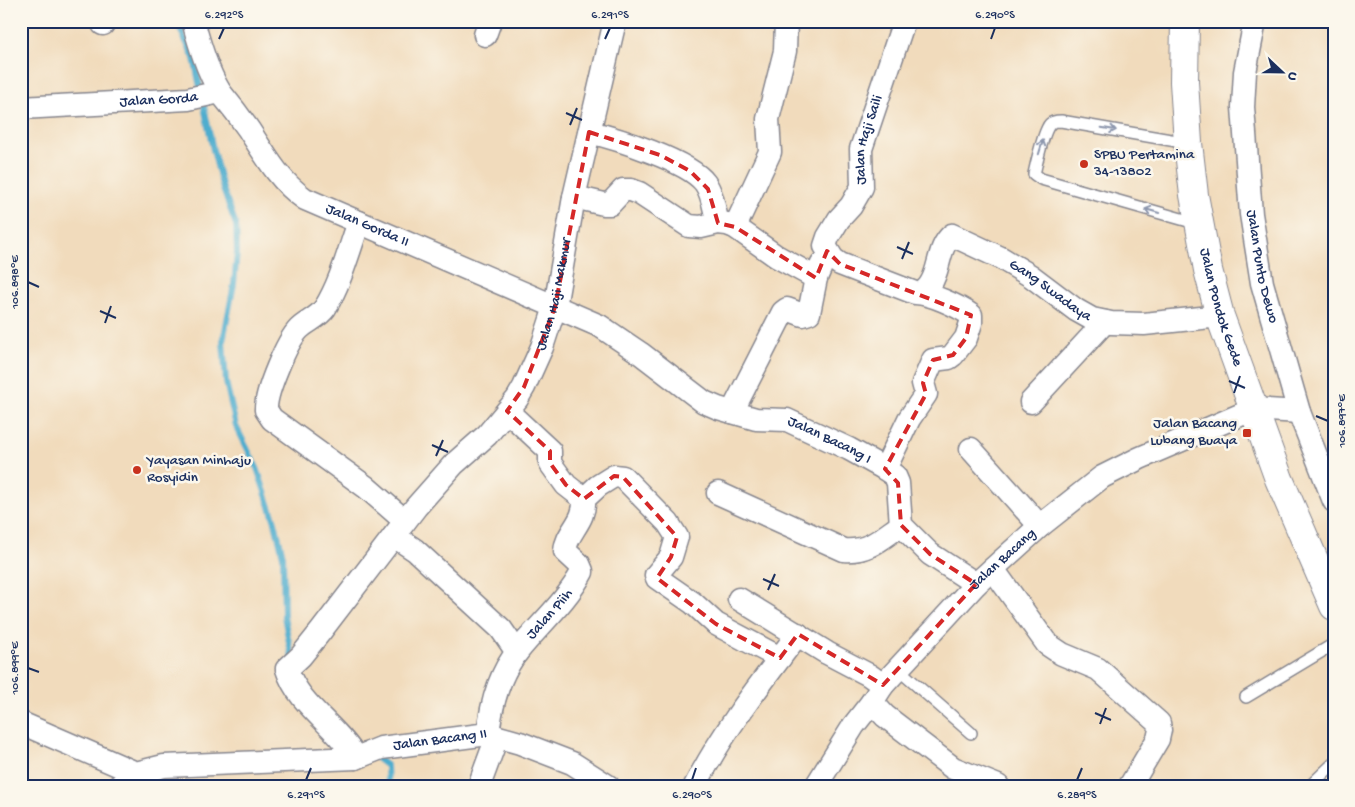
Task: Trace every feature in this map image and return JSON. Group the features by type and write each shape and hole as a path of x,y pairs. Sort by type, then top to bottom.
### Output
{"main road":[{"name":"Jalan Pondok Gede","path":"1185,21 1184,82 1194,195 1220,316 1280,478 1334,606"}],"street":[{"name":"Jalan Gorda","path":"21,108 205,95 206,62 194,21"},
{"name":"Jalan Haji Makmur","path":"366,754 349,745 306,700 290,679 294,662 399,528 454,464 487,435 524,387 542,347 555,307 574,197 615,21"},
{"path":"727,225 770,152 768,119 785,51 786,21"},
{"name":"Jalan Haji Saili","path":"732,412 785,310 803,315 809,312 816,278 827,251 825,246 828,237 839,219 851,206 862,187 861,149 904,21"},
{"name":"Jalan Punto Dewo","path":"1255,21 1245,72 1243,107 1251,214 1262,283 1299,412 1334,501"},
{"name":"Jalan Gorda II","path":"205,95 246,126 278,174 295,192 315,204 555,307"},
{"path":"589,132 660,155 703,180 727,225 776,256 816,278"},
{"path":"574,197 610,204 623,190 631,190 666,209 689,226 727,225"},
{"path":"359,222 325,308 318,316 300,328 291,338 267,396 266,410 272,419 366,487 415,550 501,629 517,652"},
{"name":"Gang Swadaya","path":"923,293 932,282 939,258 948,238 952,234 1001,258 1092,319 1125,324 1144,324 1220,316"},
{"path":"827,251 833,260 840,264 915,293 923,293 971,314 971,323 966,338 953,355 950,358 933,360 923,383 926,394 909,419 885,469"},
{"name":"Jalan Bacang I","path":"555,307 600,326 640,353 704,402 756,418 787,420 849,449 885,469 895,476 898,483 901,525"},
{"path":"1032,402 1105,322"},
{"path":"1254,409 1299,412"},
{"name":"Jalan Bacang","path":"816,786 854,725 884,686 984,576 1040,526 1102,477 1140,458 1254,409"},
{"path":"507,411 550,451 550,463 566,486 584,499 598,486 614,476 623,476 668,523 677,537 671,558 656,575 657,578 693,603 716,624 780,658"},
{"path":"970,449 1040,526"},
{"path":"718,493 844,550 858,551 874,544 901,525 930,554 984,576 1013,599 1047,644 1062,654 1098,669 1158,723 1160,730 1158,738 1130,786"},
{"name":"Jalan Piih","path":"479,786 492,735 493,705 496,692 506,671 517,652 553,611 582,572 579,564 565,551 565,544 582,516 585,507 584,499"},
{"path":"739,599 869,675 884,686 885,716 953,768 998,786"},
{"path":"695,786 732,724 798,634"},
{"path":"21,723 128,779"},
{"name":"Jalan Bacang II","path":"128,779 164,766 366,754 492,735 520,743 572,763 608,786"}],"lane":[{"path":"1188,143 1061,121 1054,122 1048,126 1034,174 1041,179 1199,224"},
{"path":"1246,697 1334,644"},
{"path":"884,686 971,733"},
{"path":"1310,786 1334,763"}],"highlighted area":[{"path":"589,132 660,155 690,171 708,189 718,223 735,227 816,278 827,251 840,264 971,315 966,338 953,355 933,360 923,383 926,394 885,469 898,483 901,525 930,554 976,584 883,685 798,634 780,658 716,624 657,578 671,557 677,537 623,477 614,476 584,499 566,485 550,463 550,451 507,411 524,387 555,307"}],"waterway":[{"path":"176,21 194,58 213,150 223,189 236,225 237,252 234,284 223,341 226,382 236,426 257,468 275,522 283,556 284,616 292,658"},
{"path":"374,756 387,766 388,786"}],"place":[{"name":"SPBU Pertamina 34-13802","path":"1084,164"},
{"name":"Jalan Bacang Lubang Buaya","path":"1247,433"},
{"name":"Yayasan Minhaju Rosyidin","path":"137,470"}]}
